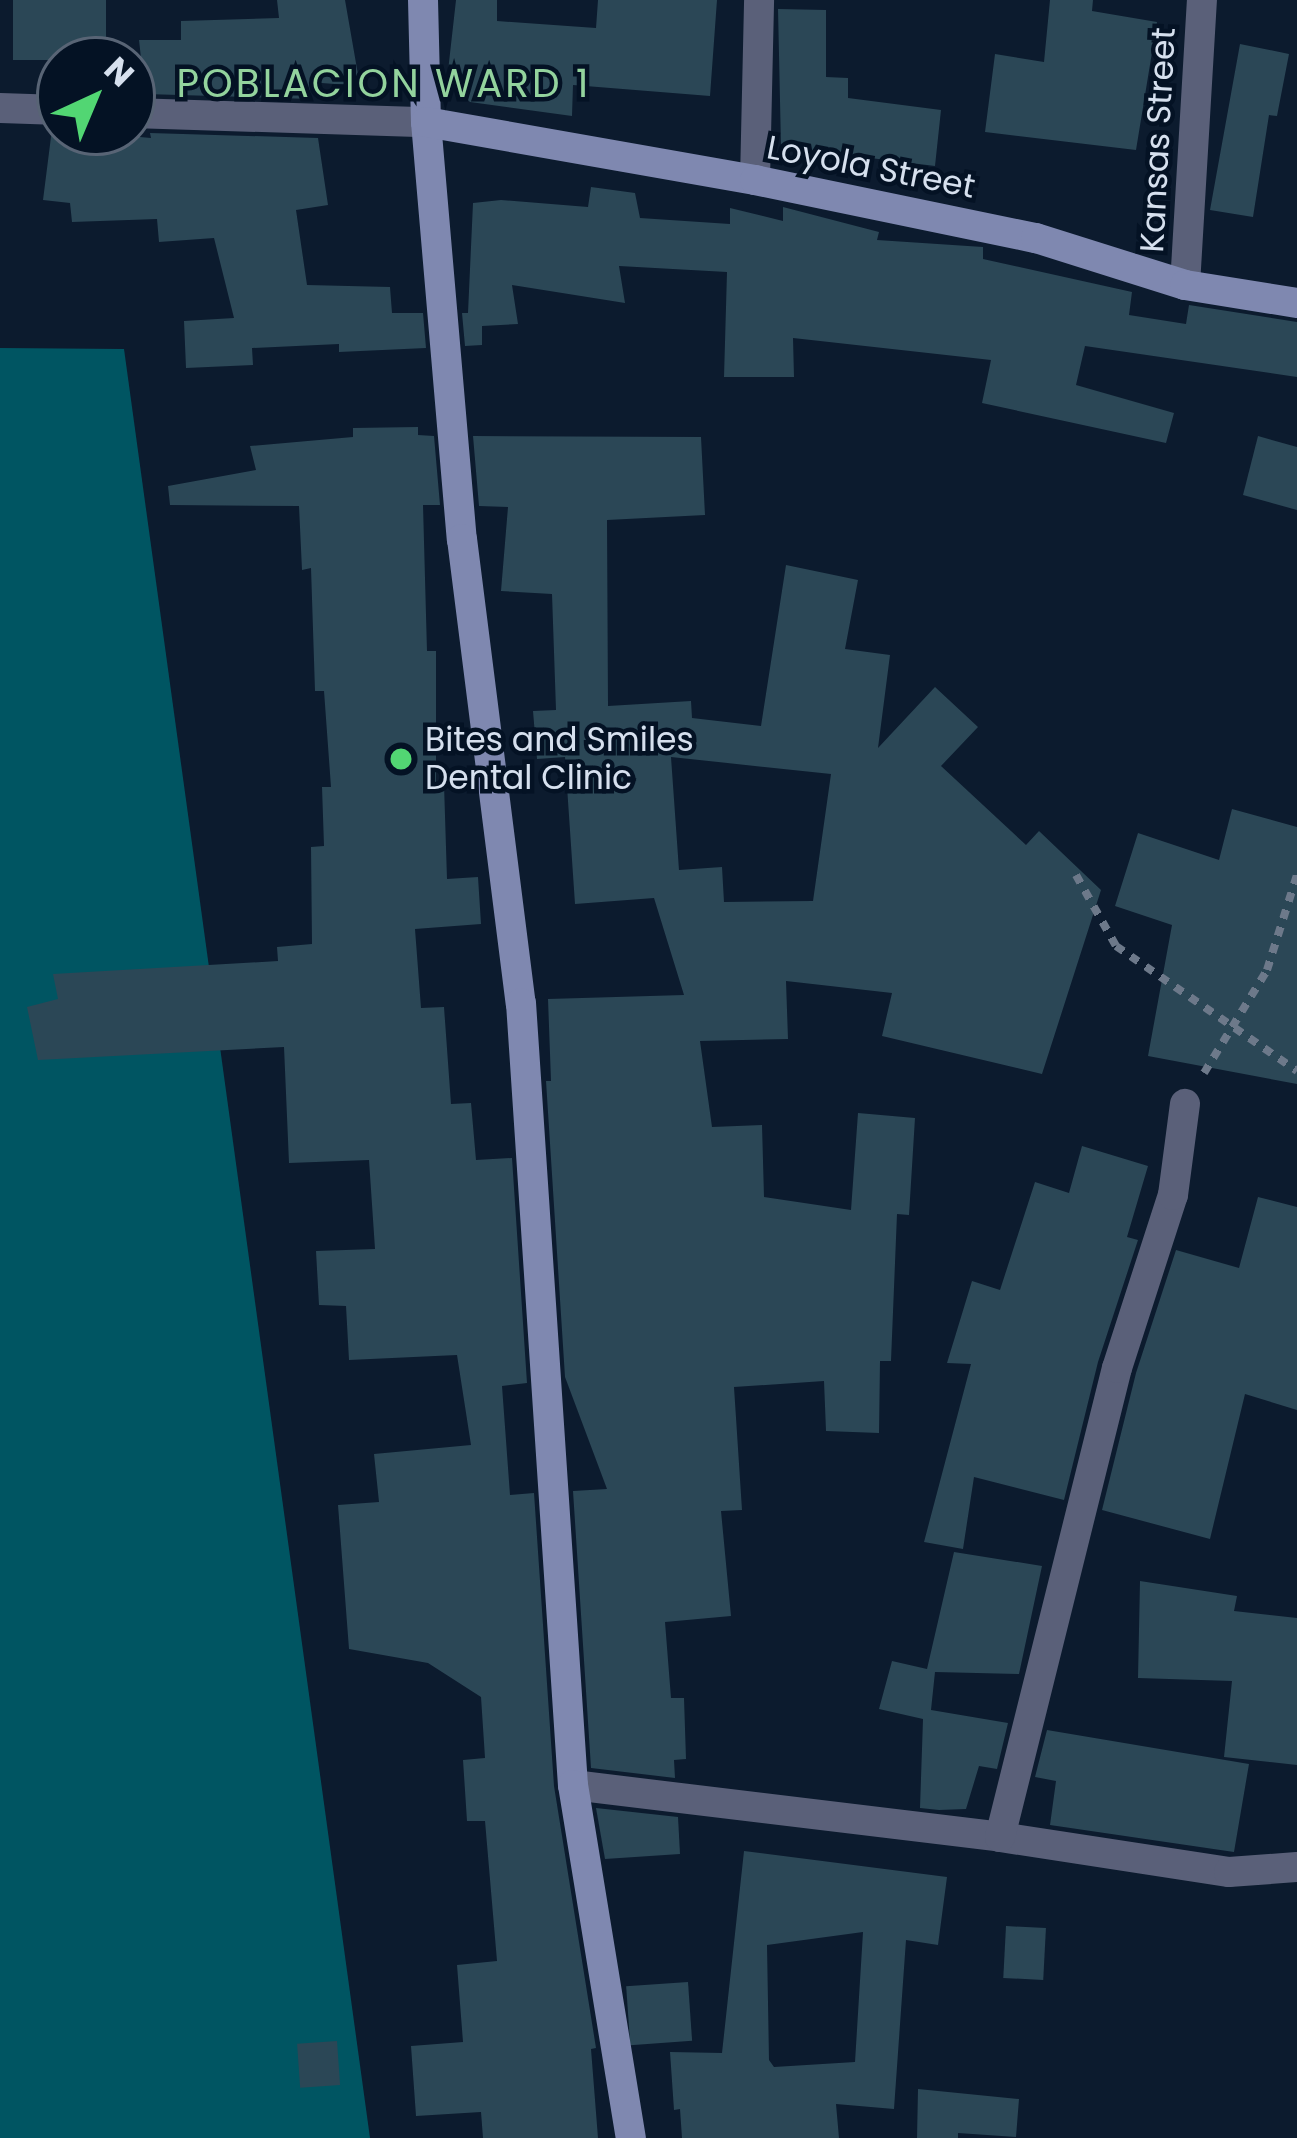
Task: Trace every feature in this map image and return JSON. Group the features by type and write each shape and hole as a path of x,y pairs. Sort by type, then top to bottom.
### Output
{"street":[{"path":"423,0 426,122 462,539 521,1003 573,1785 631,2138"},
{"path":"755,180 759,0"},
{"name":"Kansas Street","path":"1186,285 1202,0"},
{"path":"0,108 36,109"},
{"path":"156,114 426,122"},
{"name":"Loyola Street","path":"426,122 755,180 1036,238 1186,285 1297,303"},
{"path":"1000,1837 1113,1383 1172,1196 1185,1104"},
{"path":"573,1785 1000,1837 1228,1872 1297,1867"}],"path":[{"path":"1076,875 1116,946 1297,1071"},
{"path":"1185,1104 1267,970 1297,875"}],"shaded area":[{"path":"0,348 124,349 370,2138 0,2138"}],"building":[{"path":"13,0 106,0 106,36 36,36 36,60 13,60"},
{"path":"277,0 345,0 360,86 309,82 311,99 156,94 156,40 181,40 181,21 279,18"},
{"path":"456,0 497,0 497,21 596,28 598,0 717,0 710,96 573,85 572,116 470,102 447,80"},
{"path":"1050,0 1093,0 1092,11 1157,22 1136,150 985,132 995,54 1044,62"},
{"path":"778,9 826,10 826,77 848,78 848,98 941,110 935,166 781,147"},
{"path":"1240,44 1289,54 1277,116 1269,115 1253,217 1210,210"},
{"path":"156,133 318,138 328,205 296,210 307,285 390,287 392,313 423,313 426,348 339,352 339,344 252,348 253,365 186,368 184,321 234,318 214,238 159,242 157,219 72,222 70,203 43,200 49,156 156,156"},
{"path":"591,187 635,193 640,218 730,224 730,208 783,221 783,207 879,232 877,240 983,247 983,259 1132,292 1129,315 1186,324 1189,305 1297,322 1297,377 1085,346 1076,385 1174,413 1166,443 982,403 991,360 793,338 794,377 724,377 727,272 619,266 625,303 512,285 518,324 482,326 482,345 465,346 462,313 468,313 473,203 501,200 588,207"},
{"path":"418,427 418,435 434,436 440,505 423,505 427,651 436,651 436,784 444,784 447,879 478,877 481,924 415,929 421,1008 444,1007 451,1104 471,1103 476,1160 512,1158 527,1383 502,1386 510,1495 534,1493 554,1786 596,2048 591,2049 598,2138 483,2138 481,2112 416,2116 411,2046 463,2042 457,1965 497,1961 485,1821 467,1821 463,1760 485,1758 481,1697 428,1663 349,1649 338,1505 379,1502 374,1454 471,1445 457,1355 349,1360 346,1306 319,1305 316,1251 375,1249 369,1160 289,1163 284,1047 38,1060 27,1007 58,999 53,974 278,961 277,947 312,944 311,847 324,846 322,787 331,787 324,691 315,691 311,568 302,570 299,506 170,505 168,486 256,470 250,446 353,437 353,428"},
{"path":"473,436 701,437 705,515 607,520 608,706 691,701 692,718 761,726 786,565 858,580 845,649 890,655 878,748 935,687 978,727 941,766 1026,845 1039,831 1101,890 1042,1074 882,1036 892,993 786,981 788,1039 700,1041 712,1127 762,1125 764,1197 851,1210 858,1113 915,1118 909,1215 897,1214 891,1361 880,1361 879,1433 826,1431 824,1381 734,1387 742,1510 721,1511 731,1616 665,1622 671,1698 684,1698 686,1759 674,1760 675,1778 591,1768 573,1491 607,1489 565,1377 546,1081 551,1081 548,999 684,995 654,898 575,904 565,757 537,759 533,711 556,710 552,594 501,591 508,507 479,506","holes":["671,757 831,774 813,901 724,902 722,867 679,870"]},
{"path":"1258,436 1297,447 1297,510 1243,495"},
{"path":"1232,809 1297,827 1297,1084 1148,1056 1172,925 1115,906 1138,833 1219,860"},
{"path":"1082,1146 1148,1166 1127,1237 1138,1240 1098,1362 1064,1500 974,1477 963,1549 924,1542 971,1364 947,1363 972,1281 1000,1290 1035,1182 1069,1193"},
{"path":"1258,1197 1297,1207 1297,1410 1245,1394 1210,1539 1102,1510 1136,1373 1176,1250 1239,1268"},
{"path":"954,1552 1042,1566 1019,1674 935,1672 931,1710 1008,1723 997,1769 979,1766 966,1809 939,1810 920,1808 923,1719 879,1709 892,1661 927,1669"},
{"path":"1140,1581 1237,1596 1234,1611 1297,1618 1297,1765 1224,1757 1232,1681 1138,1678"},
{"path":"1047,1730 1249,1764 1234,1852 1050,1825 1056,1781 1035,1777"},
{"path":"596,1808 678,1817 680,1854 605,1859"},
{"path":"744,1851 947,1877 938,1945 906,1940 894,2109 836,2104 839,2138 682,2138 680,2109 674,2110 670,2052 722,2053","holes":["863,1932 855,2062 774,2067 769,2060 767,1945"]},
{"path":"1006,1926 1046,1928 1043,1980 1003,1978"},
{"path":"688,1982 692,2041 630,2045 626,1986"},
{"path":"337,2041 340,2085 300,2088 297,2044"},
{"path":"918,2089 1019,2099 1016,2137 958,2133 958,2138 917,2138"}],"place":[{"name":"Bites and Smiles Dental Clinic","path":"401,759"}],"district":[{"name":"POBLACION WARD 1","path":"384,84"}]}
